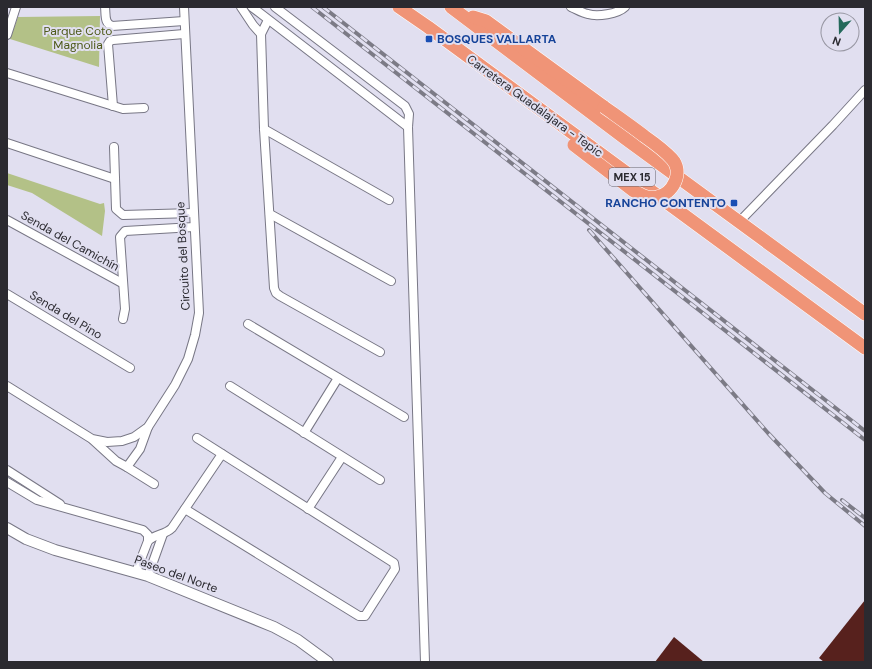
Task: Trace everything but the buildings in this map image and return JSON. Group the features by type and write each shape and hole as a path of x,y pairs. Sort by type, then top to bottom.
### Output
{"highway":[{"name":"Carretera Guadalajara - Tepic","path":"399,7 865,348"},
{"path":"451,44 476,72 634,191 644,196 658,197 664,195 671,189 676,180 677,170 674,160 663,150 486,21 458,10"},
{"name":"MEX 15","path":"458,10 626,139 865,314"}],"street":[{"path":"7,35 16,7"},
{"path":"105,7 106,21 108,25 112,26 184,21"},
{"name":"Circuito del Bosque","path":"7,386 92,439 107,442 122,442 134,437 148,427 175,385 188,359 195,335 199,313 184,34 184,7"},
{"path":"241,7 261,34"},
{"path":"252,7 408,127"},
{"path":"274,7 405,106 409,114 408,127 424,662"},
{"path":"571,7 589,15 608,14 622,10 625,7"},
{"path":"268,20 261,34 264,129 274,288 276,293 280,296 380,352"},
{"path":"113,106 108,44 110,42 184,34"},
{"path":"7,72 123,109 144,108"},
{"path":"739,222 833,126 865,90"},
{"path":"264,129 389,200"},
{"path":"7,143 115,179"},
{"path":"114,147 116,209 123,215 193,213"},
{"path":"270,214 391,281"},
{"name":"Senda del Camichín","path":"7,220 122,283"},
{"name":"Senda del Camichín","path":"123,319 124,309 120,237 122,234 125,232 194,226"},
{"name":"Senda del Pino","path":"7,294 130,368"},
{"path":"248,324 404,418"},
{"path":"304,433 338,378"},
{"path":"230,386 380,480"},
{"path":"127,467 140,449 148,427"},
{"path":"185,509 358,616 365,616 395,568 394,563 197,438"},
{"path":"92,439 116,461 154,484"},
{"path":"148,541 151,538 163,534 172,528 222,454"},
{"path":"308,509 342,456"},
{"path":"7,470 66,507"},
{"path":"7,482 37,500 144,530 148,535 148,541 136,572"},
{"name":"Paseo del Norte","path":"7,528 26,539 55,550 148,576 274,627 298,640 328,662"},
{"path":"148,576 163,534"}],"green space":[{"name":"Parque Coto Magnolia","path":"100,16 99,67 10,39 18,17"},
{"path":"7,173 100,204 104,203 105,211 102,236 32,193 7,185"}],"railway":[{"path":"312,7 865,440"},
{"path":"323,7 865,431"},
{"path":"589,230 768,433 825,493 865,526"},
{"path":"842,500 865,518"}],"place":[{"name":"BOSQUES VALLARTA","path":"429,39"},
{"name":"RANCHO CONTENTO","path":"734,203"}]}
